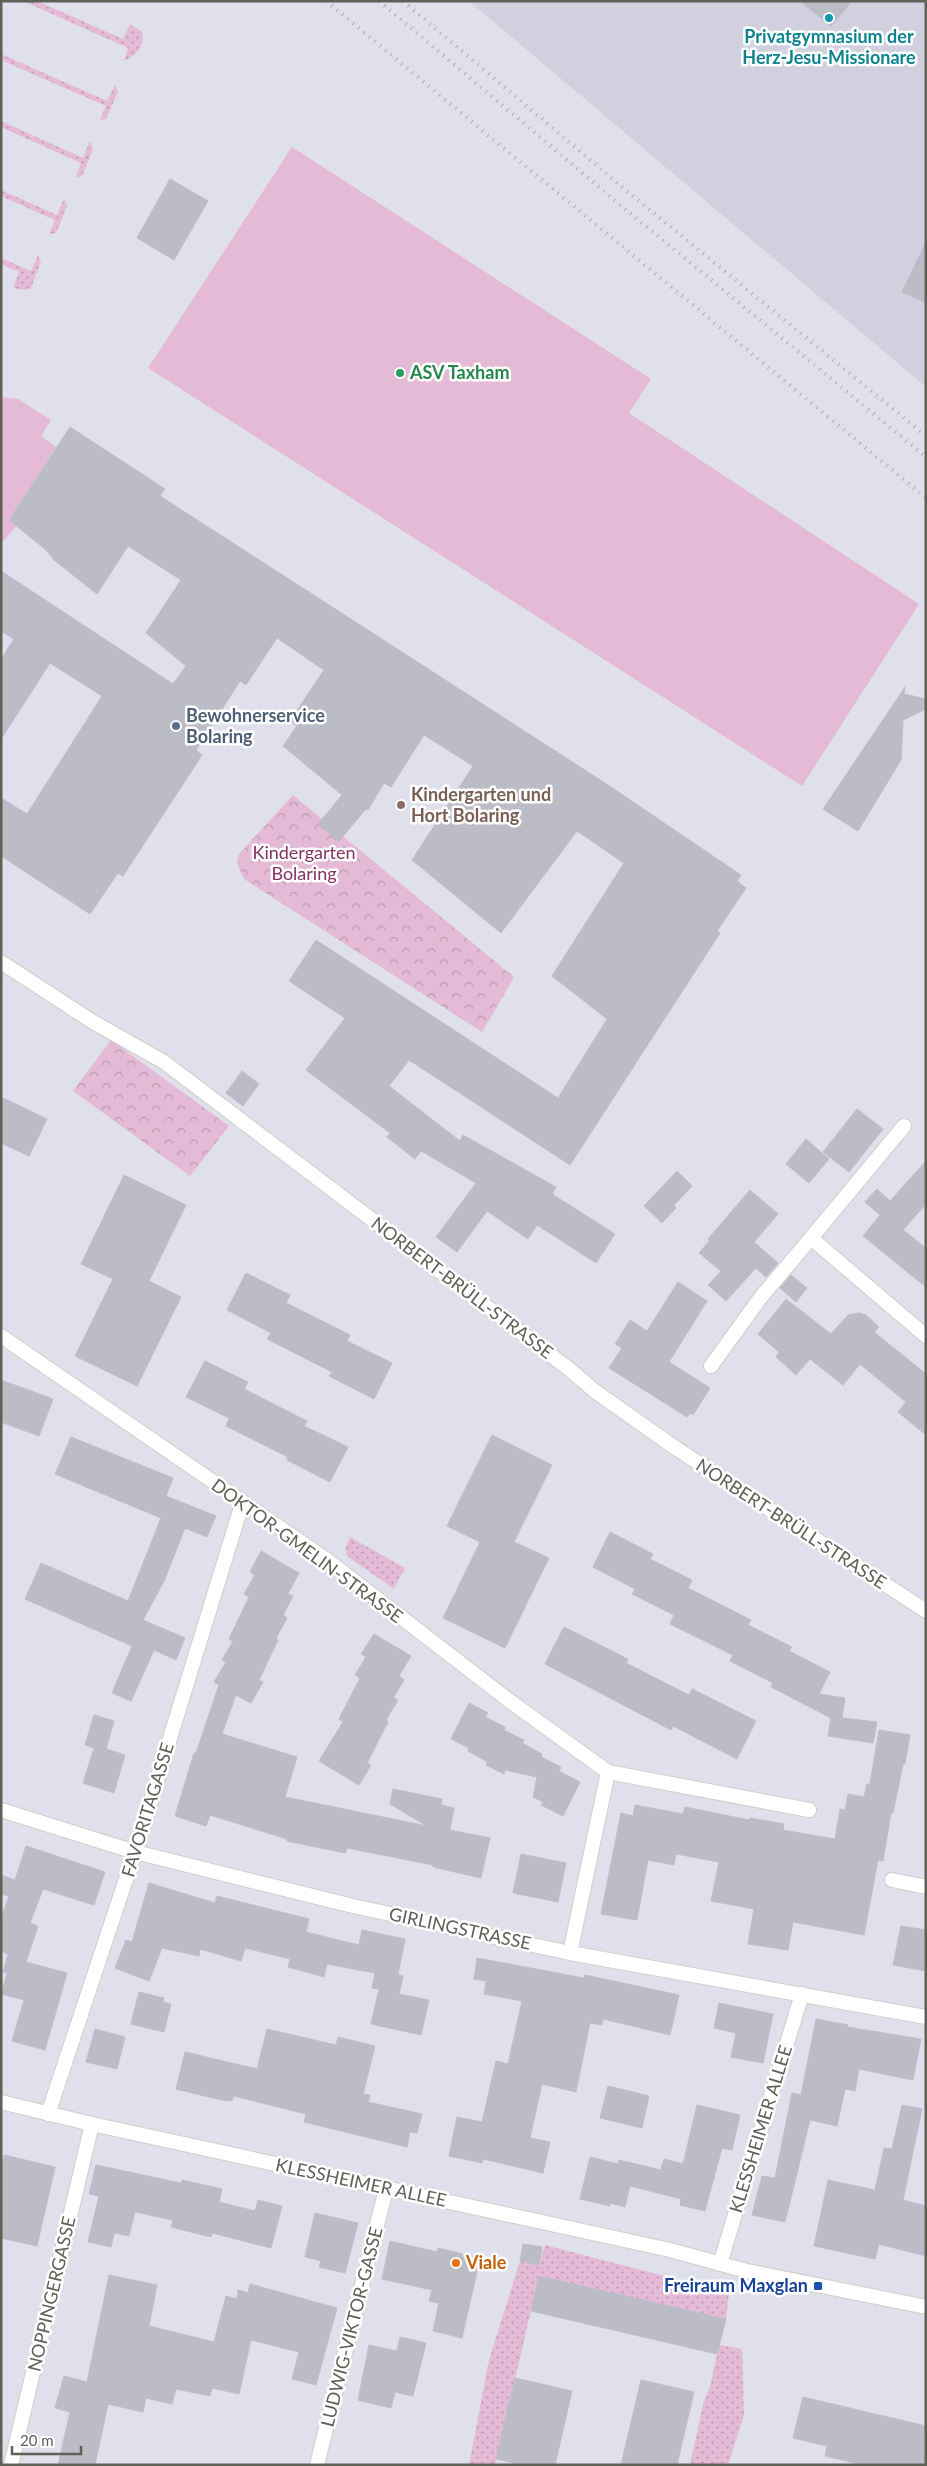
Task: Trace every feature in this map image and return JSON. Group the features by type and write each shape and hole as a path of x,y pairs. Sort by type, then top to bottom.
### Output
{"street":[{"name":"NORBERT-BRÜLL-STRASSE","path":"1,962 93,1022 164,1062 569,1369 596,1392 677,1449 926,1611"},
{"path":"711,1366 762,1297 904,1126"},
{"path":"811,1238 926,1336"},
{"name":"DOKTOR-GMELIN-STRASSE","path":"1,1336 242,1504 327,1560 511,1702 608,1772 809,1810"},
{"name":"FAVORITAGASSE","path":"48,2114 135,1852 242,1504"},
{"path":"570,1953 608,1772"},
{"name":"GIRLINGSTRASSE","path":"1,1810 135,1852 334,1902 570,1953 926,2017"},
{"path":"892,1880 926,1887"},
{"name":"KLESSHEIMER ALLEE","path":"720,2264 802,1994"},
{"name":"KLESSHEIMER ALLEE","path":"1,2102 92,2124 670,2250 783,2279 926,2307"},
{"name":"NOPPINGERGASSE","path":"11,2465 92,2124"},
{"name":"LUDWIG-VIKTOR-GASSE","path":"317,2465 386,2189"}],"shaded area":[{"path":"469,1 926,1 926,387"}],"green space":[{"path":"23,1 37,1 123,39 130,24 141,31 143,41 136,53 124,61 128,48"},
{"path":"1,54 107,101 115,85 118,92 106,119 100,120 106,106 1,60"},
{"path":"1,121 83,158 90,141 93,149 82,176 76,177 81,163 1,127"},
{"path":"292,147 651,379 629,413 919,604 802,786 148,368"},
{"path":"1,190 57,215 64,199 67,206 56,233 49,234 55,220 1,196"},
{"path":"38,255 41,262 31,288 24,290 13,288 19,272 1,264 1,258 31,271"},
{"path":"1,397 18,399 51,420 41,436 56,447 9,520 16,526 1,544"},
{"name":"Kindergarten Bolaring","path":"293,795 514,977 482,1032 244,879 237,863 239,854"},
{"path":"111,1040 229,1126 190,1176 73,1091"},
{"path":"350,1537 405,1568 394,1589 347,1556 345,1549"},
{"path":"545,2245 729,2293 726,2319 539,2276 495,2465 469,2465 489,2360 520,2261 539,2265"},
{"path":"719,2345 742,2349 744,2415 728,2465 690,2465 704,2400 710,2387"}],"building":[{"name":"Privatgymnasium der Herz-Jesu-Missionare","path":"800,1 852,1 831,26"},
{"path":"170,179 208,201 174,260 137,238"},
{"path":"926,242 926,303 902,292"},
{"path":"70,427 165,489 160,496 605,783 741,875 737,881 746,888 717,931 720,933 570,1165 409,1060 389,1086 460,1141 463,1135 556,1187 552,1194 615,1234 596,1263 537,1225 528,1239 487,1211 457,1252 436,1237 476,1183 421,1151 415,1159 387,1137 390,1133 306,1070 345,1018 289,981 316,940 558,1098 607,1019 552,976 624,863 577,831 501,933 412,860 473,766 424,735 391,787 384,783 368,810 366,809 339,841 318,824 342,795 283,746 297,726 290,721 324,670 277,638 246,685 240,681 196,750 202,755 123,876 118,873 90,914 1,856 1,798 27,814 102,696 50,663 1,739 1,659 14,639 1,631 1,571 173,684 186,666 146,633 181,580 128,546 97,594 54,560 46,550 9,520"},
{"path":"905,687 904,694 926,699 926,709 903,720 901,760 858,831 823,809"},
{"path":"242,1071 259,1084 243,1106 226,1093"},
{"path":"1,1097 47,1119 29,1156 1,1143"},
{"path":"857,1109 883,1129 849,1172 823,1152"},
{"path":"806,1139 829,1159 809,1183 786,1164"},
{"path":"926,1161 926,1204 903,1230 926,1248 926,1287 863,1236 880,1215 865,1202 877,1189 890,1201"},
{"path":"677,1171 692,1186 674,1205 676,1208 662,1223 644,1206"},
{"path":"124,1175 186,1205 149,1281 181,1297 137,1386 75,1356 113,1279 81,1264"},
{"path":"750,1190 778,1214 754,1242 778,1263 766,1277 756,1268 726,1301 708,1285 721,1271 699,1253 710,1240 708,1239"},
{"path":"246,1273 290,1295 286,1303 350,1335 347,1341 392,1363 374,1399 329,1376 332,1372 267,1339 271,1333 227,1310"},
{"path":"791,1275 807,1288 796,1302 780,1288"},
{"path":"678,1282 707,1301 669,1362 710,1388 693,1415 690,1413 687,1417 609,1368 622,1348 615,1344 630,1320 647,1331"},
{"path":"786,1299 831,1334 848,1315 859,1313 866,1315 879,1327 874,1332 926,1374 926,1435 898,1412 906,1402 860,1364 843,1385 810,1359 796,1375 776,1357 779,1352 758,1334"},
{"path":"205,1361 248,1382 244,1389 307,1421 304,1426 348,1447 330,1482 287,1460 288,1457 226,1426 229,1418 186,1397"},
{"path":"1,1380 53,1399 39,1436 1,1422"},
{"path":"492,1435 552,1465 514,1542 549,1558 505,1648 443,1618 480,1542 447,1526"},
{"path":"71,1437 173,1478 166,1496 216,1516 207,1537 185,1528 164,1581 143,1620 185,1638 176,1660 154,1650 131,1701 112,1693 132,1646 25,1599 41,1563 128,1601 161,1518 55,1474"},
{"path":"610,1532 653,1554 650,1559 692,1580 688,1588 751,1620 748,1625 792,1647 789,1651 830,1672 819,1694 845,1698 842,1718 877,1722 873,1743 828,1736 831,1718 771,1687 773,1683 730,1661 733,1655 670,1624 674,1615 632,1594 635,1589 593,1567"},
{"path":"261,1551 299,1573 288,1594 293,1596 283,1615 287,1618 276,1638 278,1640 259,1680 263,1682 251,1703 236,1695 222,1734 297,1757 285,1797 427,1826 390,1804 393,1789 442,1799 441,1805 454,1808 450,1830 490,1838 481,1878 433,1867 433,1865 347,1848 345,1853 287,1841 287,1839 210,1815 206,1826 175,1816 194,1753 196,1753 219,1685 214,1682 226,1662 222,1660 233,1641 229,1639 249,1597 244,1594 255,1575 250,1572"},
{"path":"564,1627 628,1659 626,1663 689,1695 692,1689 756,1721 737,1759 673,1726 671,1730 545,1664"},
{"path":"374,1634 411,1656 399,1676 404,1680 393,1698 398,1700 386,1720 388,1722 367,1763 371,1765 359,1785 319,1761 343,1722 339,1719 360,1678 355,1675 366,1657 361,1654"},
{"path":"469,1703 488,1713 485,1717 505,1727 504,1730 524,1740 522,1743 542,1754 541,1757 561,1767 559,1771 580,1782 563,1816 541,1805 543,1802 533,1797 537,1777 505,1770 504,1774 486,1765 488,1762 468,1751 469,1748 451,1739"},
{"path":"94,1715 114,1721 106,1749 125,1755 114,1793 83,1783 94,1748 85,1745"},
{"path":"879,1730 910,1735 905,1764 903,1764 893,1813 891,1813 883,1861 878,1860 864,1935 793,1922 788,1950 748,1944 754,1909 711,1901 719,1862 676,1854 674,1865 648,1860 637,1920 601,1914 621,1813 633,1816 635,1805 683,1814 685,1807 749,1820 750,1818 784,1824 783,1830 835,1839 840,1809 845,1810 848,1794 864,1797 867,1784 870,1784"},
{"path":"26,1846 105,1872 94,1905 43,1889 30,1923 38,1926 26,1962 67,1973 45,2050 12,2041 24,2000 1,1994 7,1973 3,1972 8,1954 1,1951 1,1919 9,1896 1,1894 1,1875 15,1880"},
{"path":"521,1854 566,1863 558,1902 513,1893"},
{"path":"149,1883 215,1903 217,1896 309,1919 306,1932 359,1945 362,1930 405,1939 398,1975 403,1976 399,1994 429,2000 421,2035 371,2024 379,1989 372,1988 375,1973 327,1964 324,1977 288,1967 290,1959 245,1948 241,1961 200,1949 199,1956 162,1948 149,1981 115,1968 126,1940 132,1942"},
{"path":"901,1926 926,1930 926,1971 893,1965"},
{"path":"477,1958 584,1978 585,1975 679,1995 670,2035 603,2019 602,2025 590,2023 576,2092 542,2084 530,2138 550,2142 543,2173 483,2159 482,2163 449,2156 457,2117 482,2122 496,2061 508,2064 522,2001 484,1994 486,1981 474,1979"},
{"path":"139,1992 164,1998 163,2002 171,2004 164,2032 131,2024"},
{"path":"719,2003 773,2014 763,2063 731,2057 736,2033 714,2028"},
{"path":"816,2019 848,2025 847,2027 921,2039 913,2080 859,2069 855,2091 845,2089 837,2126 810,2120 785,2222 752,2215 762,2176 775,2178 792,2093 801,2095"},
{"path":"95,2029 125,2037 117,2069 86,2062"},
{"path":"267,2029 336,2045 338,2037 375,2046 363,2094 370,2095 368,2102 422,2114 417,2133 410,2132 407,2147 304,2122 306,2114 234,2096 232,2101 221,2100 176,2089 185,2052 257,2069"},
{"path":"608,2086 649,2096 642,2128 600,2118"},
{"path":"697,2105 740,2115 732,2150 722,2148 705,2211 680,2205 681,2199 630,2186 625,2207 610,2203 610,2206 580,2199 590,2157 618,2164 619,2160 661,2170 664,2159 683,2164"},
{"path":"902,2105 922,2109 903,2200 926,2206 926,2256 879,2244 875,2259 814,2246 828,2180 875,2190 884,2148 892,2149"},
{"path":"4,2155 55,2167 37,2246 1,2238 1,2167"},
{"path":"96,2165 181,2183 182,2180 222,2189 219,2202 255,2211 258,2200 282,2206 271,2248 212,2233 211,2237 171,2227 173,2220 135,2212 129,2236 114,2233 111,2247 88,2242 99,2196 89,2194"},
{"path":"315,2213 358,2223 345,2273 319,2267 321,2261 305,2257"},
{"path":"390,2241 437,2252 438,2248 480,2258 462,2338 433,2331 439,2303 429,2301 432,2290 382,2279"},
{"path":"523,2244 542,2247 539,2265 520,2261"},
{"path":"109,2275 157,2285 149,2326 214,2342 226,2296 237,2299 238,2290 248,2293 250,2284 337,2308 316,2385 292,2379 299,2352 251,2340 239,2394 212,2388 210,2396 176,2389 172,2404 146,2398 143,2412 108,2404 95,2465 58,2465 70,2412 55,2408 64,2376 87,2382"},
{"path":"539,2276 726,2319 717,2354 531,2311"},
{"path":"400,2337 426,2343 413,2396 395,2392 391,2408 358,2400 369,2345 397,2351"},
{"path":"515,2378 572,2391 555,2465 522,2465 496,2459"},
{"path":"641,2380 694,2392 677,2465 621,2465"},
{"path":"803,2397 926,2426 926,2465 864,2465 825,2456 827,2446 793,2438"}],"railway":[{"path":"326,1 926,498"},
{"path":"379,1 613,199 926,457"},
{"path":"403,1 622,187 926,436"}],"place":[{"name":"Privatgymnasium der Herz-Jesu-Missionare","path":"829,18"},
{"name":"ASV Taxham","path":"400,373"},
{"name":"Bewohnerservice Bolaring","path":"176,726"},
{"name":"Kindergarten und Hort Bolaring","path":"401,805"},
{"name":"Viale","path":"456,2263"},
{"name":"Freiraum Maxglan","path":"818,2286"}]}
